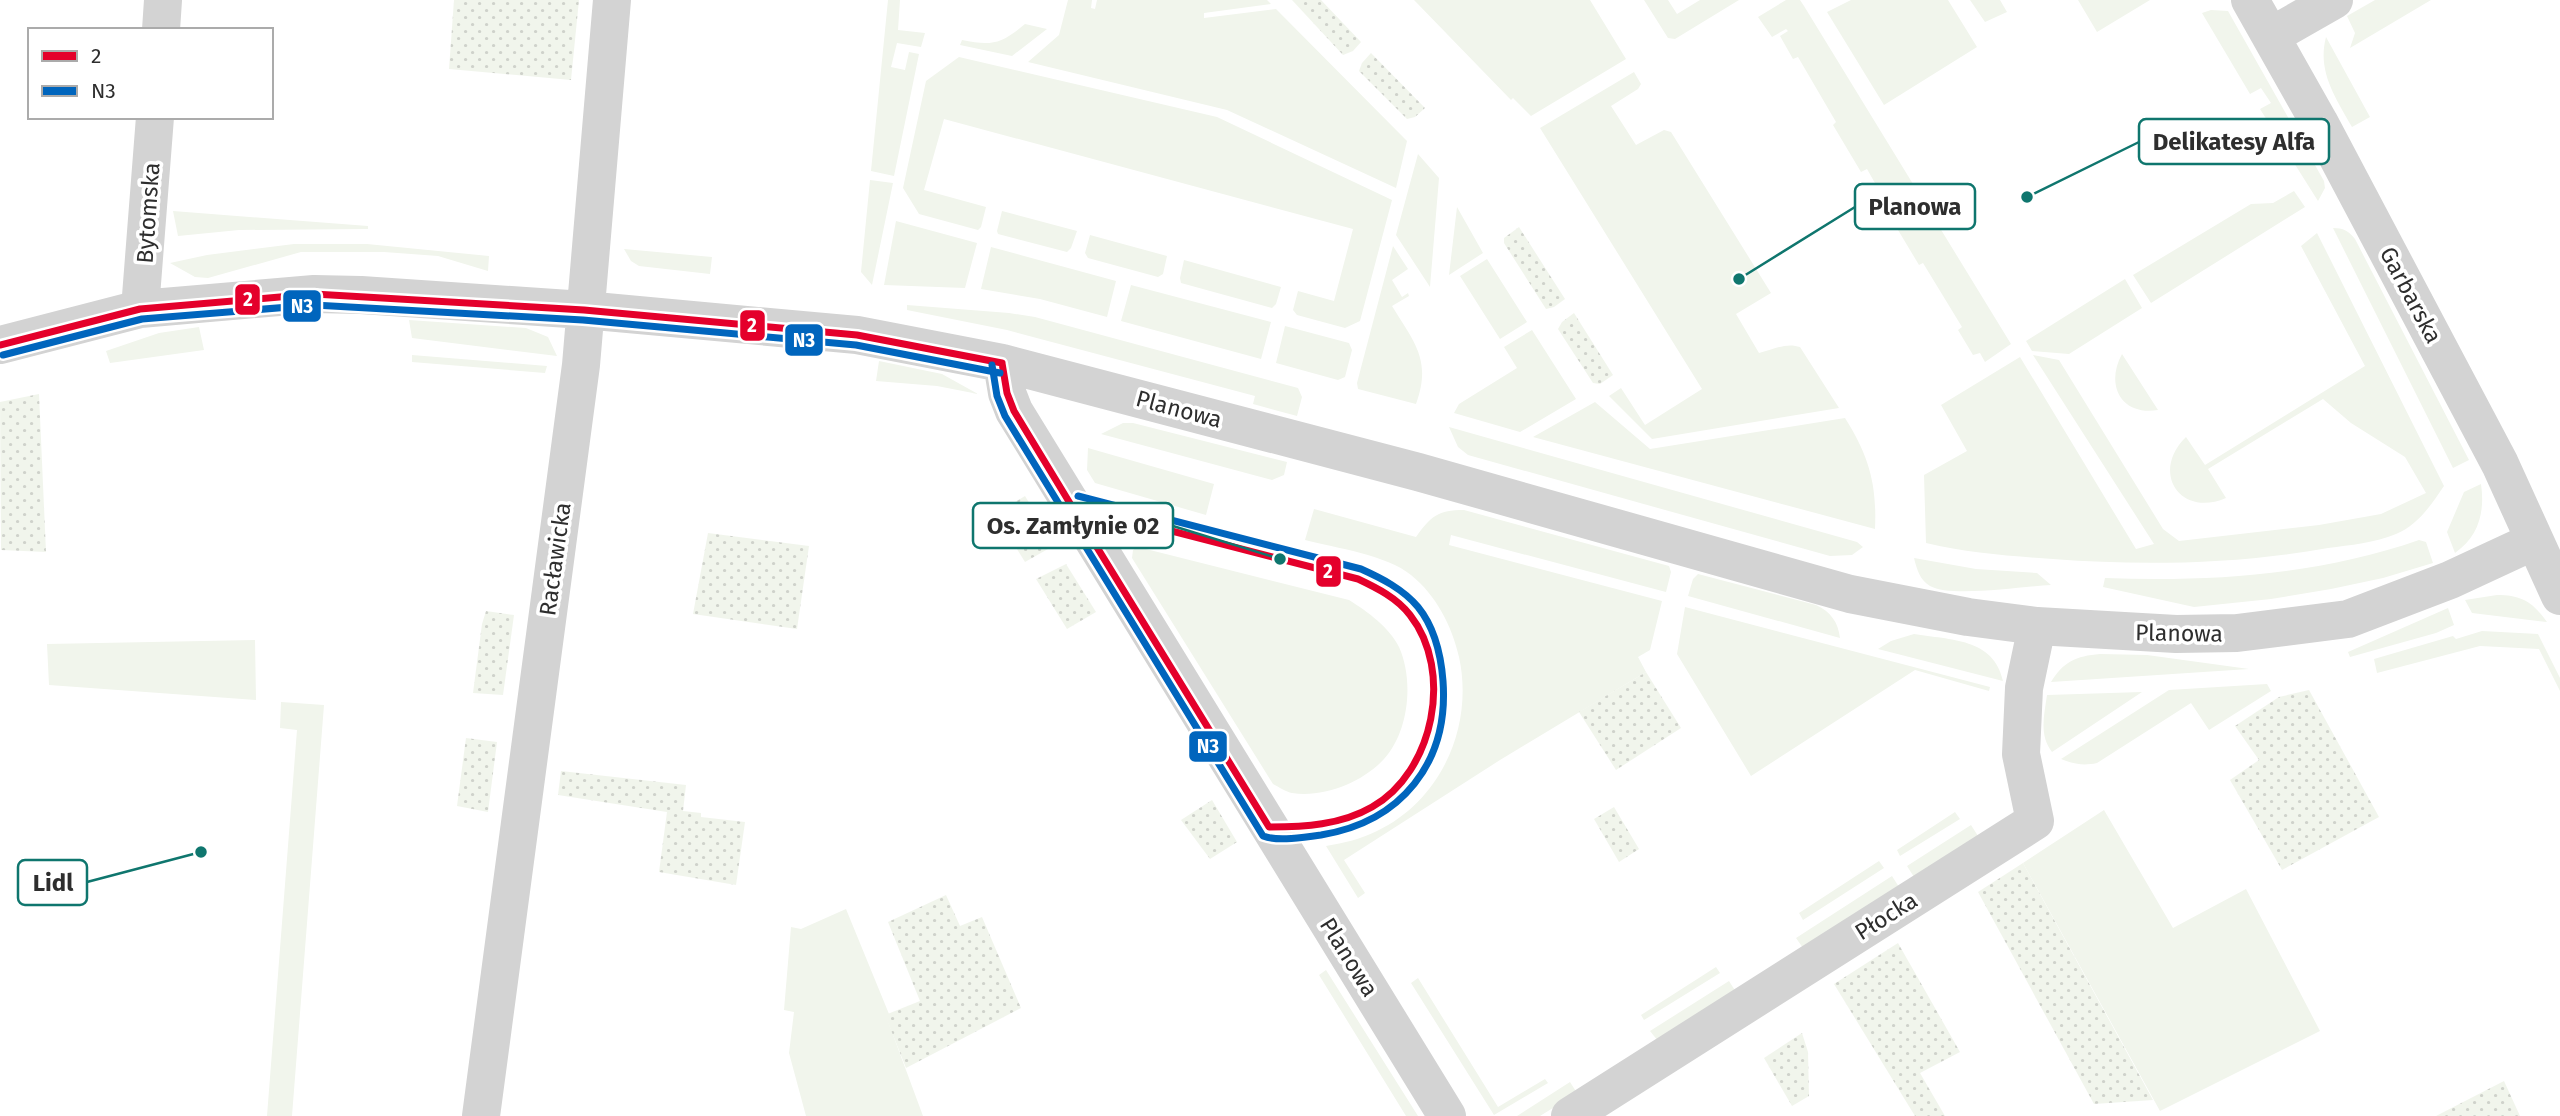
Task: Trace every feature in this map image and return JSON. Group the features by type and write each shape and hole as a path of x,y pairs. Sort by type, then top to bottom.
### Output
{"street":[{"path":"161,28 163,0"},
{"name":"Racławicka","path":"481,1116 581,365 612,0"},
{"name":"Garbarska","path":"2250,0 2325,132 2500,464 2560,596"},
{"path":"2271,36 2334,0"},
{"name":"Bytomska","path":"140,309 155,119"},
{"name":"Planowa","path":"0,345 140,309 314,294 584,310 857,335 1002,363 1418,472 1850,594 1968,617 2037,626 2176,634 2237,633 2348,619 2430,589 2534,541"},
{"name":"Planowa","path":"1002,363 1006,393 1020,423 1447,1116"},
{"name":"Płocka","path":"1570,1116 2035,821 2021,754 2024,688 2037,626"}],"shaded area":[{"path":"454,0 579,0 571,80 449,69"},
{"path":"888,0 900,0 898,30 925,33 921,47 897,43 891,67 905,70 909,52 919,54 894,176 871,171"},
{"path":"1068,0 1092,0 1091,8 1095,9 1097,0 1267,0 1271,4 1204,13 1204,18 1276,9 1407,141 1396,188 1227,110 1028,62 1059,35"},
{"path":"1292,0 1321,0 1361,42 1353,51 1343,55"},
{"path":"1414,0 1590,0 1626,59 1531,116 1513,98 1511,100"},
{"path":"1644,0 1668,0 1677,14 1700,0 1739,0 1675,39 1668,38"},
{"path":"1786,0 1800,0 1804,6 2011,344 1985,362 1980,353 1973,355 1958,330 1962,327 1923,263 1919,265 1889,215 1892,213 1867,169 1861,172 1798,57 1793,59 1780,36 1788,31 1786,29 1772,37 1758,17"},
{"path":"1851,0 1948,0 1977,47 1884,105 1827,12"},
{"path":"1970,0 2000,0 2007,12 1985,22"},
{"path":"2078,0 2150,0 2097,32"},
{"path":"2375,0 2431,0 2350,48 2355,33 2347,16"},
{"path":"2211,10 2228,11 2324,181 2325,188 2318,201 2260,109 2271,103 2261,88 2250,94 2202,13"},
{"path":"1025,24 1047,29 1012,56 960,45 962,40 996,42"},
{"path":"2326,37 2370,117 2352,127 2329,84 2324,61"},
{"path":"1371,53 1425,108 1415,117 1407,119 1359,71"},
{"path":"959,57 1217,117 1392,200 1360,321 1345,328 1297,315 1293,310 1298,291 1334,301 1353,229 944,119 924,190 986,207 981,227 978,230 919,214 903,188 926,81"},
{"path":"1634,72 1641,84 1638,89 1611,106 1636,145 1664,130 1671,132 1771,293 1736,314 1759,353 1784,346 1800,347 1839,408 1652,439 1609,396 1621,388 1645,425 1702,389 1540,128"},
{"path":"1418,154 1439,178 1430,287 1396,235"},
{"path":"870,180 893,183 872,285 861,272"},
{"path":"2294,191 2305,207 2151,303 2133,275 2251,204 2273,203"},
{"path":"1457,207 1483,253 1449,275"},
{"path":"173,211 368,226 368,229 239,230 178,236"},
{"path":"1002,211 1077,231 1071,248 1067,252 998,234"},
{"path":"896,221 977,243 965,288 884,285"},
{"path":"1519,227 1565,299 1554,307 1546,309 1504,243 1504,238"},
{"path":"2333,228 2346,230 2355,239 2469,460 2453,468"},
{"path":"2317,233 2444,486 2411,525 2388,537 2362,543 2260,557 2191,562 2037,558 1973,552 1926,543 1924,475 1967,451 1941,405 2020,357 2136,549 2154,544 2033,355 2059,360 2163,529 2179,541 2319,525 2381,514 2426,493 2405,457 2351,423 2323,399 2208,469 2226,498 2210,503 2195,502 2184,497 2175,488 2171,477 2171,464 2175,450 2186,437 2205,465 2365,366 2301,246"},
{"path":"1090,235 1167,256 1163,274 1158,277 1088,258 1085,253"},
{"path":"294,244 367,244 489,256 488,271 438,256 384,252 301,252 208,278 195,277 170,263 207,255"},
{"path":"1393,246 1408,269 1392,280 1402,297 1408,293 1409,296 1392,306 1413,341 1421,363 1422,375 1416,404 1358,389 1357,383"},
{"path":"991,247 1116,281 1107,317 1040,299 981,289"},
{"path":"624,249 712,257 710,274 639,266 631,261"},
{"path":"1487,259 1527,322 1500,339 1460,276"},
{"path":"1184,260 1281,287 1276,304 1272,308 1181,283"},
{"path":"2125,279 2142,308 2069,354 2032,351 2026,341"},
{"path":"1131,285 1271,322 1261,359 1121,321"},
{"path":"907,305 1035,317 1298,388 1302,397 1297,416 1253,404 1255,396 1007,330 907,310"},
{"path":"1574,313 1613,375 1600,384 1593,383 1558,329 1562,322"},
{"path":"409,320 526,328 548,337 557,356 412,338"},
{"path":"1285,326 1349,343 1352,350 1345,377 1338,380 1276,363"},
{"path":"199,327 204,350 110,363 106,351 159,333"},
{"path":"1532,330 1576,399 1520,432 1454,413 1459,404 1517,368 1504,347"},
{"path":"2122,354 2158,410 2134,408 2120,396 2115,377"},
{"path":"412,355 547,366 545,373 412,362"},
{"path":"879,361 942,374 978,394 937,386 876,381"},
{"path":"39,394 46,552 1,550 0,402"},
{"path":"1595,402 1650,449 1845,418 1870,471 1875,498 1875,529 1533,437"},
{"path":"1123,423 1133,423 1287,462 1284,475 1272,480 1101,434"},
{"path":"1449,427 1857,542 1863,547 1852,555 1830,556 1468,455 1458,447"},
{"path":"1088,448 1214,484 1206,515 1095,483 1087,470"},
{"path":"2481,484 2479,523 2470,539 2455,553 2447,532 2464,492"},
{"path":"1025,496 1055,545 1025,562 995,514"},
{"path":"1314,509 1416,537 1426,524 1441,513 1464,510 1669,566 1671,572 1666,592 1451,535 1449,545 1662,601 1650,650 1638,657 1646,672 1500,760 1344,860 1365,893 1358,898 1326,846 1377,831 1400,817 1419,800 1448,758 1457,734 1462,709 1462,683 1459,657 1452,634 1442,612 1428,592 1411,575 1389,562 1305,540"},
{"path":"708,533 809,546 797,629 693,614"},
{"path":"2419,540 2426,542 2433,563 2383,578 2271,599 2194,607 2103,587 2105,578 2184,579 2264,574 2343,561"},
{"path":"1138,547 1349,600 1377,621 1390,633 1399,647 1404,660 1407,690 1404,720 1399,735 1384,759 1365,775 1330,791 1292,793 1273,784 1132,558 1133,550"},
{"path":"1914,558 1976,569 2037,573 2051,585 1971,591 1940,589 1924,581"},
{"path":"1066,564 1096,612 1067,629 1036,579"},
{"path":"1698,574 1816,605 1833,618 1840,638 1688,596 1693,579"},
{"path":"2497,595 2513,596 2526,601 2537,609 2547,622 2472,613 2465,600"},
{"path":"1685,607 1990,687 1989,691 1915,670 1751,776 1677,654"},
{"path":"2448,608 2454,625 2436,633 2350,657 2348,652"},
{"path":"486,611 514,615 503,695 473,693"},
{"path":"2482,631 2538,634 2560,678 2560,691 2539,649 2480,646 2377,673 2374,659 2453,636 2456,639"},
{"path":"1914,634 1956,640 1980,649 1990,656 1998,667 2003,681 1878,649 1891,641"},
{"path":"255,640 256,700 49,685 47,644"},
{"path":"2100,654 2147,655 2249,669 2051,682 2060,669 2071,661"},
{"path":"1646,672 1681,728 1616,770 1579,712"},
{"path":"2267,684 2271,691 2209,730 2191,703 2097,763 2079,764 2061,759 2169,690"},
{"path":"2309,690 2379,817 2282,870 2230,780 2259,760 2235,726 2279,697"},
{"path":"2142,692 2052,752 2048,746 2044,725 2047,695"},
{"path":"281,702 324,705 292,1116 267,1116 297,730 280,728"},
{"path":"466,738 497,742 488,812 457,806"},
{"path":"561,771 686,785 683,811 701,813 701,817 745,822 736,885 659,872 667,812 558,795"},
{"path":"1212,800 1237,842 1210,859 1181,820"},
{"path":"1614,807 1639,849 1619,862 1594,819"},
{"path":"2104,810 2173,928 2246,889 2320,1031 2160,1111 2023,863"},
{"path":"1955,812 1960,819 1900,856 1897,850"},
{"path":"1971,825 1978,836 1914,877 1907,866"},
{"path":"1879,861 1884,868 1803,920 1799,913"},
{"path":"2023,863 2153,1100 2094,1104 1978,892"},
{"path":"1892,876 1899,887 1803,948 1796,938"},
{"path":"946,895 960,926 982,917 1021,1008 906,1068 885,1015 920,1001 888,922"},
{"path":"846,909 889,1014 886,1016 923,1116 806,1116 789,1053 794,1012 784,1010 791,927 801,929"},
{"path":"1898,943 1960,1052 1920,1073 1945,1116 1915,1116 1834,984"},
{"path":"1716,967 1720,973 1644,1020 1641,1015"},
{"path":"1326,970 1418,1116 1406,1116 1319,975"},
{"path":"1418,978 1498,1107 1545,1079 1548,1083 1494,1115 1411,983"},
{"path":"1729,981 1736,992 1658,1041 1650,1031"},
{"path":"1802,1033 1808,1052 1809,1096 1792,1106 1764,1058"},
{"path":"2504,1081 2520,1116 2436,1116"},
{"path":"1570,1082 1577,1093 1540,1116 1517,1116"}],"transit line":[{"name":"2","path":"0,345 140,309 314,294 584,310 857,335 1002,363"},
{"name":"N3","path":"3,355 142,319 314,305 583,320 856,345 1000,373"},
{"name":"2","path":"1002,363 1007,393 1014,411 1071,505"},
{"name":"N3","path":"992,365 997,396 1005,416 1059,504"},
{"name":"N3","path":"1065,513 1263,836 1292,838 1349,828 1375,817 1396,802 1414,784 1428,762 1438,738 1443,711 1443,681 1433,633 1424,615 1406,595 1361,569 1078,496"},
{"name":"2","path":"1071,505 1358,579 1399,603 1424,638 1434,691 1431,719 1423,746 1410,770 1393,791 1372,807 1348,818 1309,825 1269,827 1071,505"}],"place":[{"name":"Delikatesy Alfa","path":"2027,197"},
{"name":"Planowa","path":"1739,279"},
{"name":"Os. Zamłynie 02","path":"1280,559"},
{"name":"Lidl","path":"201,852"}]}
